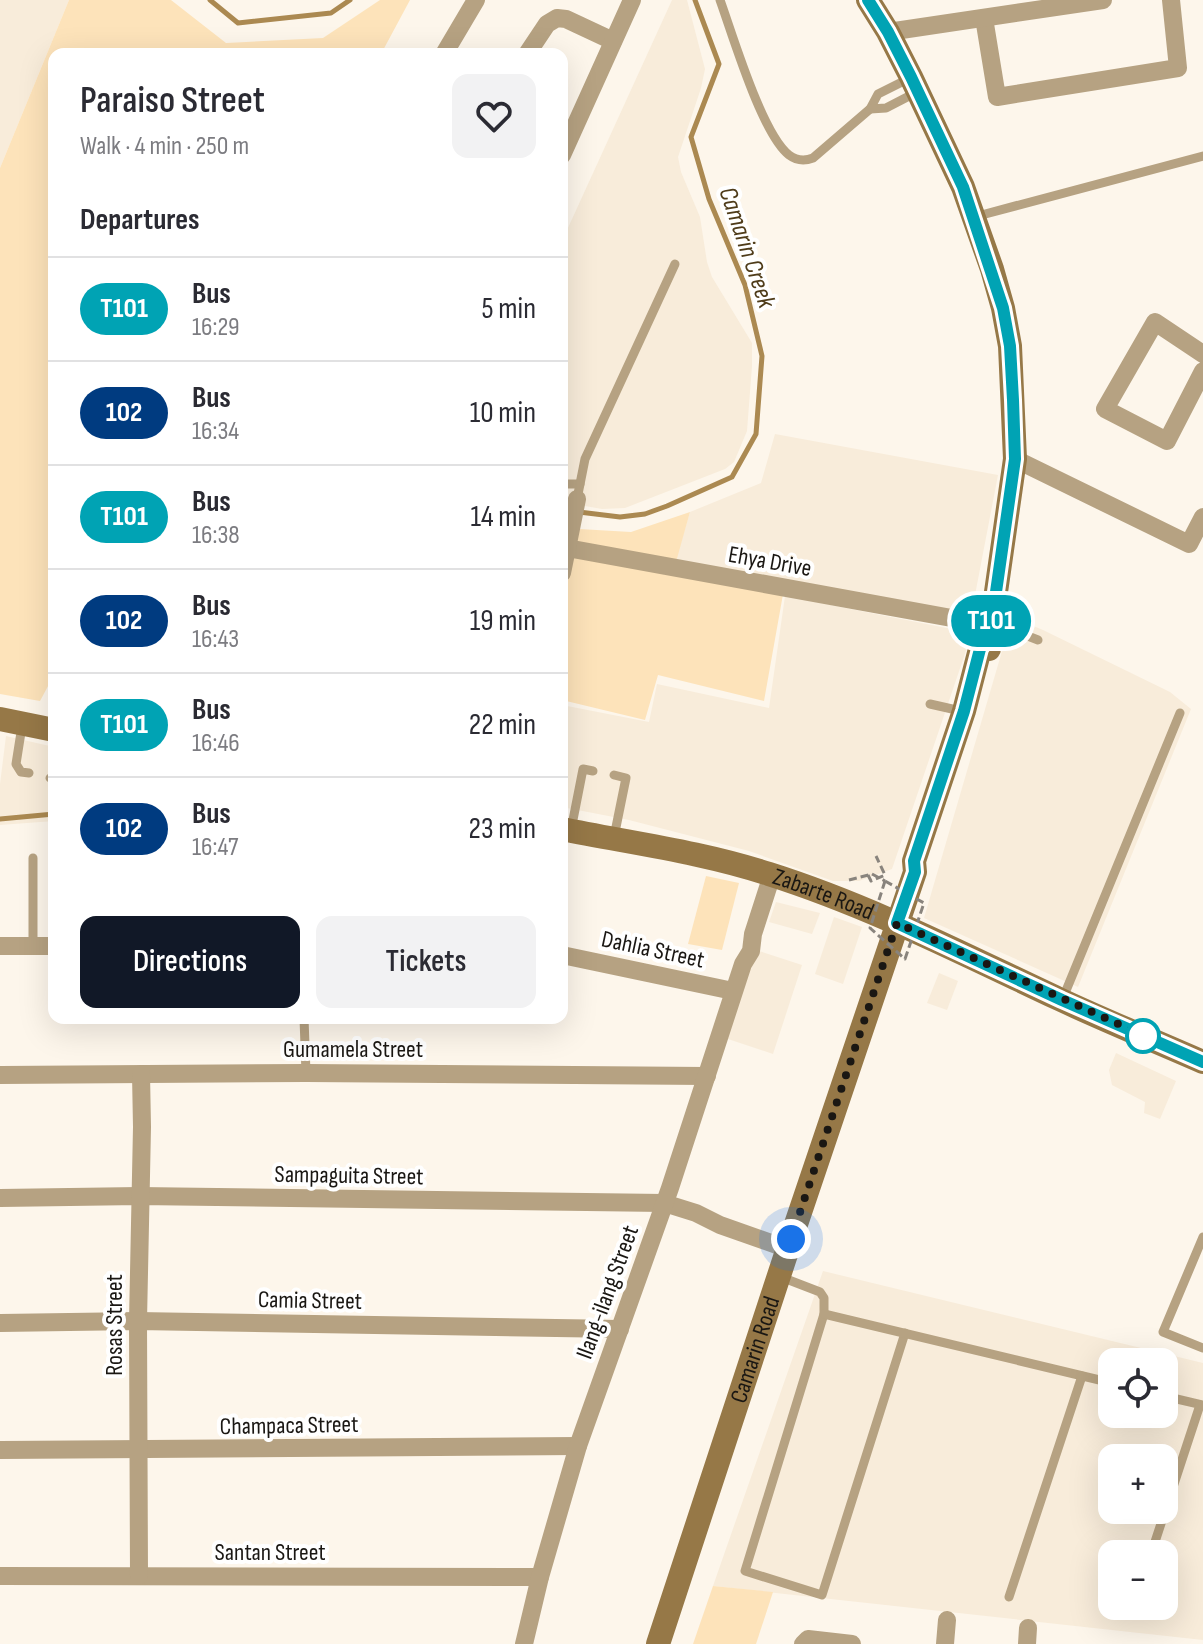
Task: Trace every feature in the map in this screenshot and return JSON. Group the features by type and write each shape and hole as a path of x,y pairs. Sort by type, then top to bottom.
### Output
{"main road":[{"name":"Camarin Road","path":"868,0 915,84 963,187 1003,308 1010,346 1015,459 989,630 989,651 973,713 923,864 915,872"},
{"name":"Camarin Road","path":"658,1644 915,872 914,861 964,711 980,649 989,630"},
{"path":"11,721 48,729"},
{"name":"Zabarte Road","path":"568,830 703,856 825,894 897,923 1203,1062"}],"street":[{"path":"448,48 476,0"},
{"path":"568,142 632,0"},
{"path":"888,32 1103,0"},
{"path":"984,18 997,97 1178,68 1171,0"},
{"path":"531,48 547,24 557,18 566,19 613,41"},
{"path":"1203,354 1155,322 1105,409 1167,441 1203,371"},
{"path":"1015,459 1189,544 1203,517"},
{"path":"568,545 578,491"},
{"name":"Ehya Drive","path":"569,540 989,630"},
{"name":"Ilang-ilang Street","path":"525,1641 578,1446 664,1203 733,991 751,951 753,934 772,875"},
{"path":"0,946 48,946"},
{"name":"Dahlia Street","path":"568,956 733,991"},
{"name":"Gumamela Street","path":"0,1075 306,1073 707,1076"},
{"name":"Rosas Street","path":"139,1576 141,1074"},
{"name":"Sampaguita Street","path":"0,1198 139,1196 664,1203 723,1217 789,1244"},
{"name":"Camia Street","path":"0,1323 138,1321 620,1329"},
{"name":"Champaca Street","path":"0,1450 578,1446"},
{"name":"Santan Street","path":"0,1576 540,1577"},
{"path":"945,1644 947,1620"},
{"path":"804,1642 852,1644"}],"lane":[{"path":"720,0 762,112 772,132 789,155 797,160 813,158 870,109 878,94 915,84"},
{"path":"870,109 886,108 915,84"},
{"path":"974,217 1203,156"},
{"path":"568,487 578,491 585,459 675,264"},
{"path":"989,630 1015,631 1038,640"},
{"path":"930,704 964,711"},
{"path":"1062,1000 1180,713"},
{"path":"11,721 17,769 29,773"},
{"path":"568,823 583,769 593,771"},
{"path":"614,775 626,778 614,839"},
{"path":"33,858 33,946"},
{"path":"304,1024 306,1073"},
{"path":"1203,1237 1163,1332 1203,1348"},
{"path":"779,1277 820,1292 824,1298 824,1314 745,1571 822,1595 905,1333"},
{"path":"824,1314 1098,1380"},
{"path":"1009,1597 1082,1376"},
{"path":"1156,1540 1202,1405 1178,1399"}],"path":[{"path":"868,875 871,881 885,875 876,856"},
{"path":"855,879 872,874 885,881 924,903 905,959 870,928 885,881"}],"shaded area":[{"path":"0,0 69,0 48,48 0,168"},
{"path":"69,0 171,0 226,43 323,38 380,0 410,0 384,48 49,48"},
{"path":"672,0 687,0 705,69 678,157 700,217 712,277 752,343 747,431 734,462 725,469 625,508 602,509 568,503 568,228"},
{"path":"48,51 48,686 40,701 0,694 0,168"},
{"path":"775,434 998,475 971,616 675,562 690,512 761,483"},
{"path":"690,512 676,562 785,583 764,701 658,675 645,720 568,701 568,528 631,532"},
{"path":"785,596 972,633 892,869 859,881 833,881 749,851 629,820 568,808 568,706 649,722 657,684 769,708"},
{"path":"1012,617 1170,692 1191,709 1078,987 924,918"},
{"path":"6,736 48,746 48,821 0,825 0,784"},
{"path":"706,876 739,883 722,950 688,944"},
{"path":"776,902 820,913 812,934 769,922"},
{"path":"834,917 862,927 843,984 815,974"},
{"path":"753,949 802,965 773,1054 725,1038"},
{"path":"939,973 958,981 947,1010 927,1003"},
{"path":"1116,1053 1176,1081 1160,1119 1144,1113 1145,1102 1112,1085 1109,1070"},
{"path":"823,1271 1141,1348 1098,1348 1098,1428 1178,1428 1178,1357 1203,1363 1203,1640 713,1586"},
{"path":"713,1586 773,1592 756,1644 693,1644"}],"waterway":[{"path":"210,0 238,23 331,13 350,0"},
{"name":"Camarin Creek","path":"579,512 620,517 645,514 667,506 732,477 756,434 762,356 745,285 709,199 691,137 719,64 695,0"},
{"name":"Camarin Creek","path":"0,819 48,815"}],"bus line":[{"name":"T101","path":"868,0 911,77 963,187 992,269 1010,346 1015,459 988,636 980,649 964,711 914,861 915,872 897,923 1203,1062"}],"route":[{"path":"791,1239 897,923 1147,1037 1143,1036"}]}
